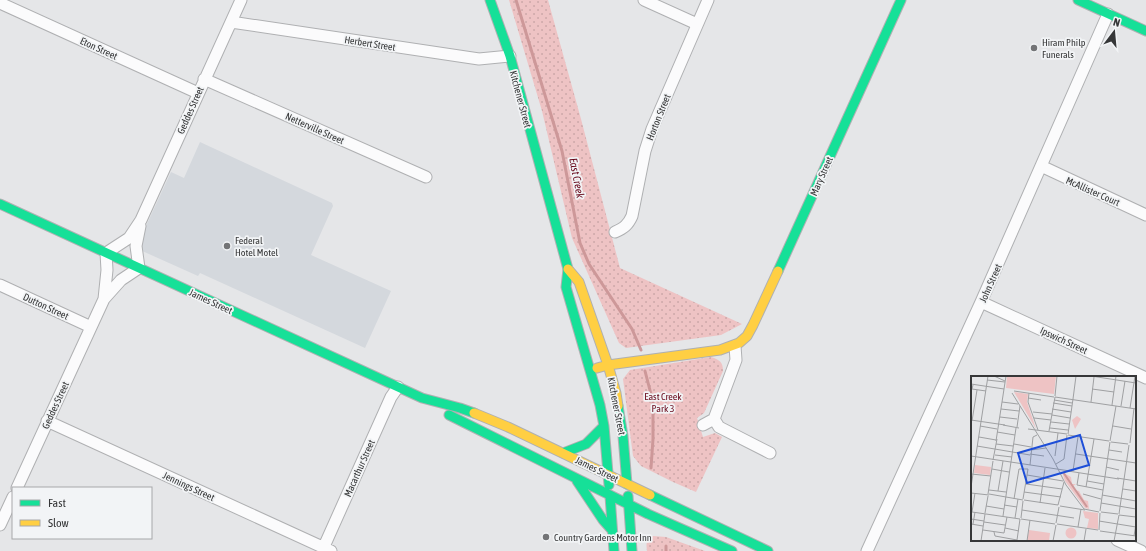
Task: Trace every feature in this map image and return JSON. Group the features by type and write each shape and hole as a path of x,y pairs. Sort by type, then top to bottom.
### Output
{"main road":[{"name":"Kitchener Street","path":"490,0 510,56 568,270 566,287 600,405 604,426 614,551"},
{"name":"Mary Street","path":"590,370 608,365 720,350 735,346 743,341 749,334 901,0"},
{"path":"1078,0 1146,32"},
{"name":"James Street","path":"0,204 422,398 455,420 629,505 732,551"},
{"name":"Kitchener Street","path":"568,270 579,282 608,365 619,406 632,551"},
{"name":"James Street","path":"422,398 460,408 508,427 768,551"},
{"path":"563,453 586,444 604,426"},
{"path":"576,479 603,520 612,530"}],"street":[{"name":"Geddes Street","path":"104,300 107,270 106,253 129,238 141,220 241,0"},
{"path":"644,0 697,24"},
{"name":"Horton Street","path":"615,232 624,228 632,216 645,151 652,129 708,0"},
{"name":"Eton Street","path":"0,2 198,93"},
{"name":"John Street","path":"867,551 981,302 1108,14"},
{"name":"Herbert Street","path":"231,22 479,59 510,56"},
{"name":"Netterville Street","path":"204,79 426,177"},
{"name":"McAllister Court","path":"1041,166 1146,215"},
{"name":"Geddes Street","path":"17,487 104,300 121,280 139,268 136,246 141,220"},
{"name":"Dutton Street","path":"0,285 91,327"},
{"name":"Ipswich Street","path":"981,302 1146,378"},
{"path":"703,425 714,419 736,360 735,346"},
{"name":"Macarthur Street","path":"326,550 391,397 398,387"},
{"path":"714,419 719,427 770,453"},
{"name":"Jennings Street","path":"47,421 326,550"},
{"path":"0,525 12,499"},
{"path":"1119,541 1141,551"}],"shaded area":[{"name":"Federal Hotel Motel","path":"200,142 332,203 333,206 311,255 391,291 365,348 200,273 198,276 140,250 139,241 171,172 184,178"}],"green space":[{"path":"509,0 548,0 620,268 742,324 721,335 626,348 619,343 572,238 542,111"},
{"name":"East Creek Park 3","path":"711,357 720,362 723,371 704,413 697,418 703,437 715,433 722,437 696,492 641,466 633,456 623,379 630,370"},
{"path":"653,536 666,537 705,551 647,551 648,540"}],"waterway":[{"name":"East Creek","path":"516,0 562,151 580,243 589,264 632,329 641,350"},
{"name":"East Creek","path":"645,371 653,402 651,468"},
{"name":"East Creek","path":"666,546 666,551"}],"traffic: fast":[{"path":"490,0 510,56 568,269 566,287 600,405 604,426 609,485"},
{"path":"778,271 901,0"},
{"path":"1078,0 1146,31"},
{"path":"0,204 422,398 474,413"},
{"path":"618,406 623,436 627,484"},
{"path":"449,415 648,514 732,551"},
{"path":"563,453 586,444 604,426"},
{"path":"577,481 603,520 612,530"},
{"path":"650,495 768,551"},
{"path":"610,496 614,551"},
{"path":"628,496 632,551"}],"traffic: slow":[{"path":"568,269 579,282 608,365 618,406"},
{"path":"597,368 608,365 720,350 739,343 747,336 753,325 778,271"},
{"path":"474,413 508,427 650,495"}],"place":[{"name":"Hiram Philp Funerals","path":"1034,48"},
{"name":"Federal Hotel Motel","path":"227,246"},
{"name":"Country Gardens Motor Inn","path":"546,537"}]}
